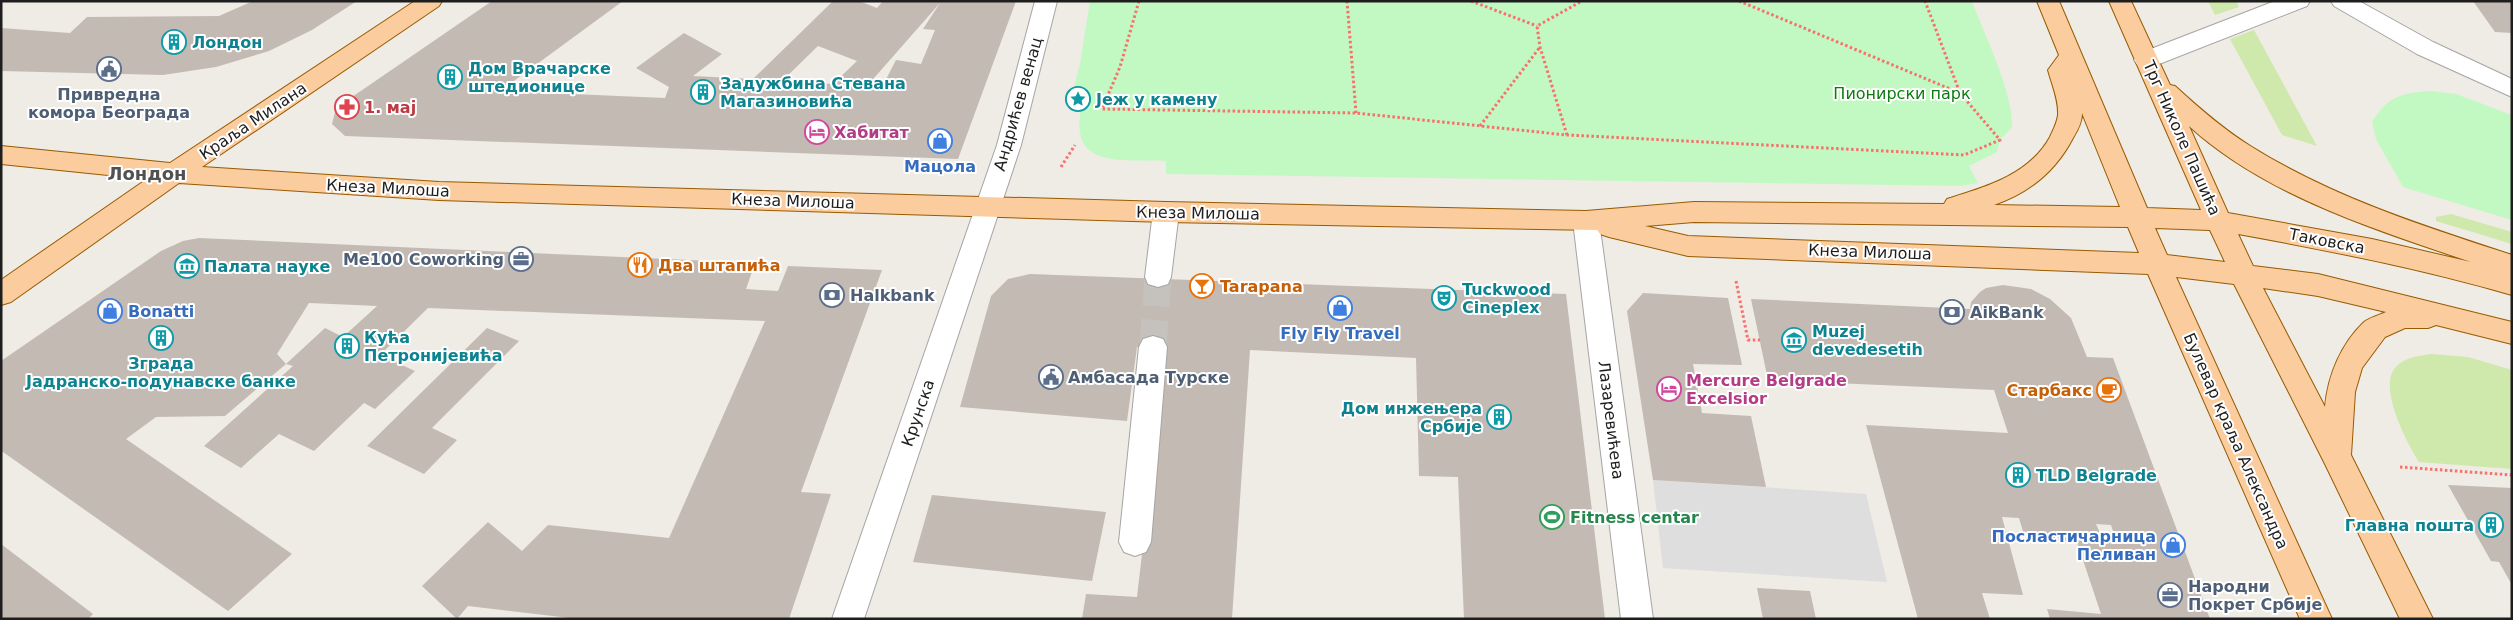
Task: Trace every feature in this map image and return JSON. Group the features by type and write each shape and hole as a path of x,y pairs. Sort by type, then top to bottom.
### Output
{"main road":[{"name":"Краља Милана","path":"1,294 176,172 432,1"},
{"path":"2048,1 2157,264 2318,285 2512,333"},
{"name":"Трг Николе Пашића","path":"2120,1 2243,274"},
{"path":"1925,214 1975,202 2027,178 2043,165 2059,145 2070,116 2060,70 2070,56"},
{"path":"2157,83 2179,105 2212,132 2269,171 2361,213 2512,266"},
{"name":"Кнеза Милоша","path":"1,155 222,178 439,191 1166,212 1586,221 1694,212 2081,215 2138,219"},
{"name":"Таковска","path":"2138,219 2220,221 2372,249 2451,267 2512,285"},
{"name":"Кнеза Милоша","path":"1586,221 1688,246 2157,264"},
{"name":"Булевар краља Александра","path":"2157,264 2316,619"},
{"path":"2243,274 2336,455 2417,619"},
{"path":"2336,455 2341,392 2349,364 2375,329 2403,317 2446,316"}],"street":[{"name":"Андрићев венац","path":"987,206 1008,145 1046,1"},
{"path":"2146,60 2258,15 2299,1"},
{"path":"2342,1 2378,24 2449,62 2512,89"},
{"name":"Крунска","path":"848,619 987,206"},
{"path":"1158,277 1166,212"},
{"name":"Лазаревићева","path":"1586,221 1637,619"},
{"path":"1135,542 1153,347"}],"path":[{"path":"1139,1 1120,67 1102,110 1356,113 1566,134 1964,155 2000,140 1960,93 1925,1"},
{"path":"1347,1 1356,113"},
{"path":"1471,1 1537,26 1582,1"},
{"path":"1739,1 1960,93"},
{"path":"1537,26 1540,47 1566,134"},
{"path":"1479,126 1540,47"},
{"path":"1060,167 1075,145"},
{"path":"1735,279 1748,340 1760,340"},
{"path":"2400,467 2512,475"}],"green space":[{"name":"Пионирски парк","path":"1090,1 1972,1 2003,81 2008,97 2012,127 2000,140 1997,152 1969,166 1978,183 1961,186 1166,174 1166,161 1116,160 1102,157 1090,151 1082,141 1079,126 1082,105 1069,106 1080,64"},
{"path":"2208,1 2236,1 2239,7 2215,15"},
{"path":"2254,30 2317,146 2282,135 2230,39"},
{"path":"2431,91 2456,94 2512,115 2512,220 2403,187 2376,139 2372,122 2390,101 2411,93"},
{"path":"2451,214 2512,232 2512,244 2436,221 2436,217"},
{"path":"2431,354 2468,357 2512,370 2512,469 2419,462 2396,415 2390,388 2391,377 2395,368 2403,361"}],"shaded area":[{"path":"1653,480 1866,494 1887,582 1663,568"}],"building":[{"name":"Лондон","path":"253,1 357,1 312,30 269,51 216,67 163,75 1,71 1,28 70,33 87,17 219,16"},
{"path":"492,1 623,1 500,91 665,98 669,87 636,68 684,33 722,54 693,76 753,79 833,1 859,1 877,8 883,1 1016,1 958,159 345,136 332,124 336,108","holes":["940,3 923,29 935,30 921,64 896,60 882,87 867,86","818,46 857,61 833,84 782,81"]},
{"path":"2473,1 2512,1 2512,33 2495,32"},
{"path":"199,238 755,263 746,289 778,291 788,266 882,270 801,492 831,494 789,619 578,619 468,606 457,619 422,586 488,522 522,551 548,525 669,538 765,321 428,308 380,355 415,371 375,409 364,403 314,451 279,434 241,468 204,446 293,366 286,364 225,416 156,417 126,439 292,554 228,611 3,452 1,454 1,361 161,251 183,241","holes":["309,303 377,306 343,337 325,328 286,364 277,354"]},
{"path":"1030,274 1566,294 1605,619 1464,619 1458,477 1419,476 1416,358 1250,350 1232,619 1082,619 1086,594 1137,597 1166,348 1137,347 1127,421 960,407 991,296 1008,279"},
{"name":"TLD Belgrade","path":"2003,285 2031,289 2050,299 2071,318 2087,357 2113,358 2210,619 2050,619 2047,609 2101,614 2077,542 2025,538 2019,518 2002,517 2023,595 1982,593 1990,619 1918,619 1866,425 2008,433 1994,390 1768,380 1751,299 1970,309 1971,302 1986,288","holes":["2096,524 2111,525 2114,534 2100,533"]},
{"name":"Mercure Belgrade Excelsior","path":"1643,293 1728,298 1742,365 1693,364 1702,413 1751,416 1766,487 1653,480 1627,311"},
{"path":"487,328 519,341 432,428 457,440 424,474 367,446"},
{"name":"Главна пошта","path":"2448,485 2512,488 2512,585 2499,562 2491,561"},
{"path":"932,495 1106,512 1092,581 913,562"},
{"path":"1,544 93,614 88,619 1,619"},
{"path":"1757,588 1810,591 1816,619 1763,619"}],"tunnel":[{"path":"1153,347 1158,277"}],"place":[{"name":"Лондон","path":"174,42"},
{"name":"Привредна комора Београда","path":"109,69"},
{"name":"Дом Врачарске штедионице","path":"450,77"},
{"name":"Задужбина Стевана Магазиновића","path":"703,92"},
{"name":"Јеж у камену","path":"1078,99"},
{"name":"1. мај","path":"347,107"},
{"name":"Хабитат","path":"817,132"},
{"name":"Мацола","path":"940,141"},
{"name":"Me100 Coworking","path":"521,259"},
{"name":"Два штапића","path":"640,265"},
{"name":"Палата науке","path":"187,266"},
{"name":"Tarapana","path":"1202,286"},
{"name":"Halkbank","path":"832,295"},
{"name":"Tuckwood Cineplex","path":"1444,298"},
{"name":"Fly Fly Travel","path":"1340,308"},
{"name":"Bonatti","path":"110,311"},
{"name":"AikBank","path":"1952,312"},
{"name":"Зграда Јадранско-подунавске банке","path":"161,338"},
{"name":"Muzej devedesetih","path":"1794,340"},
{"name":"Кућа Петронијевића","path":"347,346"},
{"name":"Амбасада Турске","path":"1051,377"},
{"name":"Mercure Belgrade Excelsior","path":"1669,389"},
{"name":"Старбакс","path":"2109,390"},
{"name":"Дом инжењера Србије","path":"1499,417"},
{"name":"TLD Belgrade","path":"2018,475"},
{"name":"Fitness centar","path":"1552,517"},
{"name":"Главна пошта","path":"2491,525"},
{"name":"Посластичарница Пеливан","path":"2173,545"},
{"name":"Народни Покрет Србије","path":"2170,595"}],"district":[{"name":"Лондон","path":"147,173"}]}
